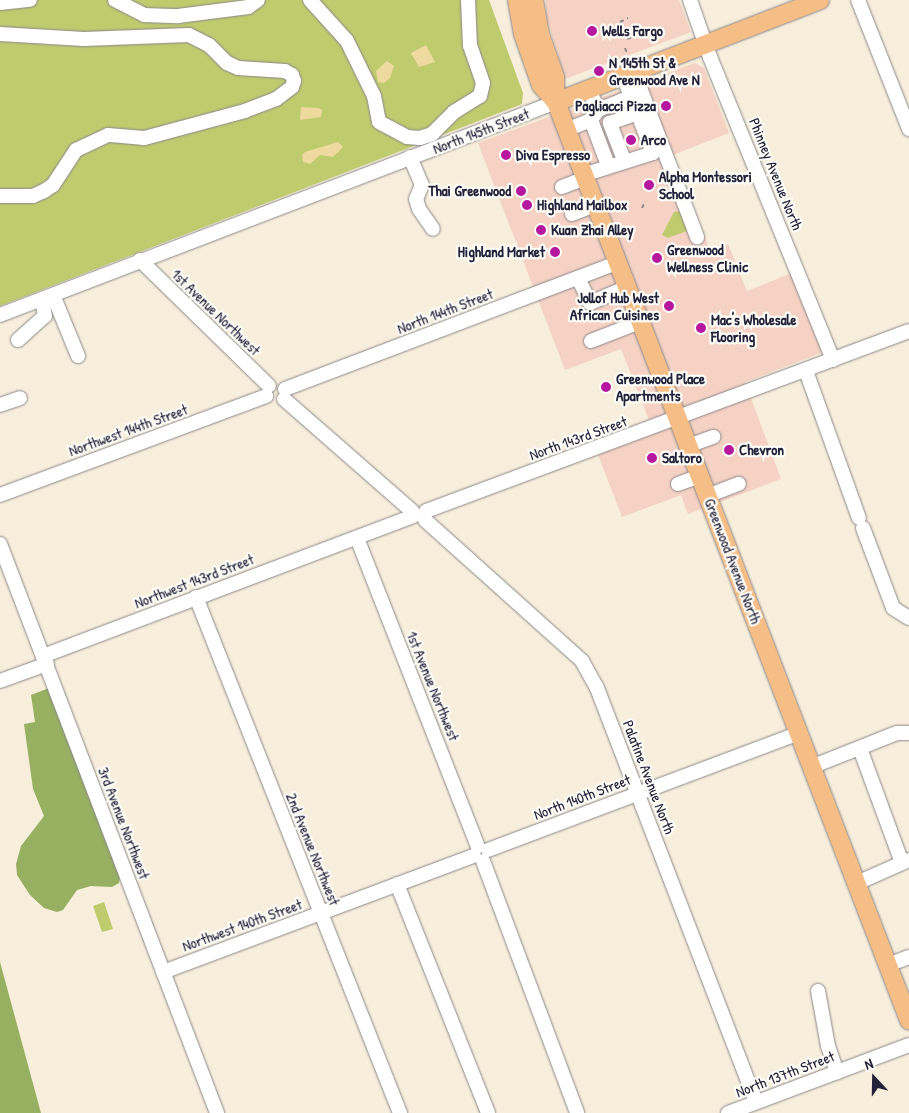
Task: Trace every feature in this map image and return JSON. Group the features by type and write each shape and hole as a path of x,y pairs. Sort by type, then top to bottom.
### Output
{"main road":[{"path":"517,0 520,19"},
{"name":"North 145th Street","path":"556,102 820,0"},
{"name":"Greenwood Avenue North","path":"537,1 554,76 556,102 566,130 909,1020"},
{"name":"Greenwood Avenue North","path":"520,19 541,85 556,102"}],"street":[{"path":"0,3 30,0"},
{"path":"115,0 136,12 159,16 248,8 258,0"},
{"path":"310,0 347,41 374,96 379,122 407,137 420,138 432,134 454,112 480,96 483,83 470,46 468,0"},
{"name":"Greenwood Avenue North","path":"509,0 520,19"},
{"name":"Phinney Avenue North","path":"690,0 705,44 833,360"},
{"path":"858,0 909,129"},
{"path":"0,34 84,39 189,34 209,45 227,62 238,68 285,71 292,75 294,81 292,87 276,99 245,111 144,138 108,136 76,150 53,185 44,192 33,196 0,196"},
{"path":"562,187 624,160 630,162 653,153 631,97 629,74"},
{"path":"629,74 697,237"},
{"path":"589,89 608,166"},
{"path":"566,130 595,119 631,97"},
{"name":"North 145th Street","path":"0,314 410,157 522,121 556,102"},
{"path":"595,119 610,123 637,113"},
{"path":"610,123 624,160"},
{"path":"410,157 422,185 416,199 419,209 433,229"},
{"path":"572,214 595,205"},
{"name":"1st Avenue Northwest","path":"140,260 268,391"},
{"name":"North 144th Street","path":"284,394 616,263"},
{"path":"578,278 590,303 626,288"},
{"path":"18,340 45,316 48,297"},
{"path":"48,297 78,356"},
{"path":"591,341 640,322"},
{"name":"North 143rd Street","path":"357,538 599,448 678,420 728,405 806,371 909,331"},
{"path":"806,371 893,608 906,617"},
{"path":"268,391 278,383 284,394 419,515"},
{"name":"Northwest 144th Street","path":"0,495 268,391"},
{"path":"0,405 20,398"},
{"path":"688,446 713,437"},
{"path":"599,448 603,462"},
{"path":"678,484 700,476"},
{"path":"708,496 739,484"},
{"name":"Palatine Avenue North","path":"419,515 582,661 597,688 756,1102"},
{"name":"1st Avenue Northwest","path":"357,538 481,853 577,1113"},
{"name":"Northwest 143rd Street","path":"0,681 45,660 196,597 357,538"},
{"name":"3rd Avenue Northwest","path":"1,548 217,1113"},
{"name":"2nd Avenue Northwest","path":"196,597 400,1113"},
{"name":"North 140th Street","path":"481,853 799,733"},
{"path":"812,766 897,733 909,733"},
{"path":"857,883 905,862 862,754"},
{"name":"Northwest 140th Street","path":"163,972 481,853"},
{"path":"397,884 488,1113"},
{"path":"888,965 909,957"},
{"path":"818,991 828,1046 837,1072"},
{"name":"North 137th Street","path":"728,1113 909,1044"}],"path":[{"path":"620,22 628,18"},
{"path":"627,40 635,36"},
{"path":"625,48 627,53"},
{"path":"642,208 645,202"}],"shaded area":[{"path":"546,0 679,0 691,32 565,79 546,15"},
{"path":"695,63 704,68 729,133 673,155 710,250 728,244 747,291 792,273 823,352 745,382 781,479 688,514 681,495 622,517 593,442 649,420 621,349 565,370 478,143"}],"green space":[{"path":"0,0 489,0 523,93 522,104 0,306"},
{"path":"682,211 689,230 668,238 662,235 674,212"},
{"path":"49,688 120,877 119,883 112,887 91,886 77,890 63,910 57,912 44,908 30,895 17,875 16,864 21,846 44,816 33,789 24,724 35,722 31,695"},
{"path":"104,902 113,929 102,932 93,906"},
{"path":"0,962 41,1113 0,1113"}],"sand":[{"path":"426,45 435,62 419,67 411,53"},
{"path":"387,61 394,66 390,78 384,83 378,82 376,71"},
{"path":"301,107 322,110 321,117 300,120"},
{"path":"338,142 343,147 333,157 320,155 310,164 303,162 302,155 305,152"}],"place":[{"name":"Wells Fargo","path":"592,31"},
{"name":"N 145th St & Greenwood Ave N","path":"599,71"},
{"name":"Pagliacci Pizza","path":"666,106"},
{"name":"Arco","path":"631,140"},
{"name":"Diva Espresso","path":"506,155"},
{"name":"Alpha Montessori School","path":"649,185"},
{"name":"Thai Greenwood","path":"521,191"},
{"name":"Highland Mailbox","path":"527,205"},
{"name":"Kuan Zhai Alley","path":"541,230"},
{"name":"Highland Market","path":"555,252"},
{"name":"Greenwood Wellness Clinic","path":"657,258"},
{"name":"Jollof Hub West African Cuisines","path":"669,306"},
{"name":"Mac's Wholesale Flooring","path":"701,328"},
{"name":"Greenwood Place Apartments","path":"606,387"},
{"name":"Chevron","path":"729,450"},
{"name":"Saltoro","path":"652,458"}]}
